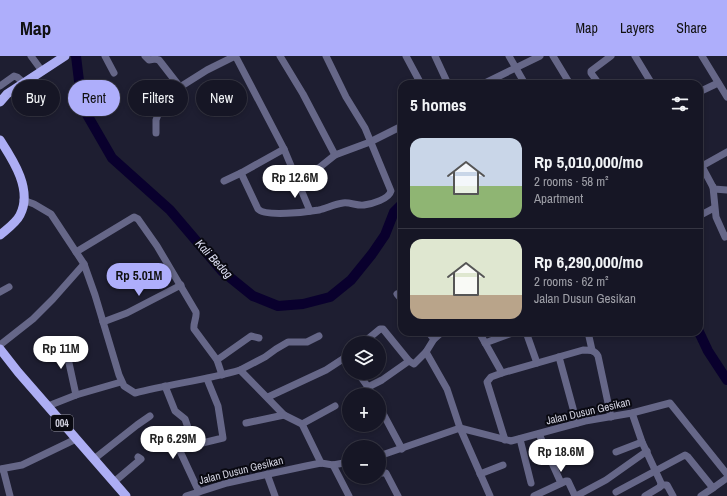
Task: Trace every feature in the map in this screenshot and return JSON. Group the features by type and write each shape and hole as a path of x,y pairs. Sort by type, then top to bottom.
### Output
{"main road":[{"path":"28,80 65,56"},
{"path":"0,102 12,91"},
{"path":"0,140 22,179 24,193 23,208 20,216 0,235"},
{"name":"004","path":"0,349 126,496"}],"street":[{"path":"31,56 42,71"},
{"path":"105,56 114,73"},
{"path":"145,56 149,60 159,60 174,80"},
{"path":"188,83 207,70 235,56 239,61 284,149 310,211"},
{"path":"280,56 303,94 336,156"},
{"path":"241,173 258,209 261,212 278,213 310,211 343,203 365,205 389,195 390,190 365,128 346,97 326,56"},
{"path":"406,56 419,80"},
{"path":"435,56 446,80"},
{"path":"509,56 523,80"},
{"path":"492,80 540,56"},
{"path":"553,56 568,80"},
{"path":"596,80 591,71 611,56"},
{"path":"635,56 650,80"},
{"path":"702,56 727,97"},
{"path":"0,86 14,76 20,80"},
{"path":"703,90 718,83"},
{"path":"156,133 158,116"},
{"path":"297,180 336,156 370,142 398,128"},
{"path":"224,181 284,149"},
{"path":"703,162 727,152"},
{"path":"703,169 713,187 716,217 726,238"},
{"path":"713,187 718,190 727,190"},
{"path":"23,200 34,204 51,214 84,264 121,382 124,386 135,393 207,379 240,370 288,342 307,342 319,336"},
{"path":"703,214 714,208"},
{"path":"76,252 134,217 138,218 157,246 196,312 194,329 217,360 222,375"},
{"path":"0,345 33,319 84,264"},
{"path":"103,322 127,313 181,285"},
{"path":"0,292 9,288"},
{"path":"372,336 380,329 383,329 409,361 414,364 426,352 437,336"},
{"path":"217,360 250,336 259,338"},
{"path":"481,336 502,373"},
{"path":"485,343 504,336"},
{"path":"527,336 537,363"},
{"path":"589,336 592,350"},
{"path":"64,340 76,395"},
{"path":"505,440 487,382 491,377 583,350 592,350 597,353 611,417"},
{"path":"426,352 447,389 460,428 490,496"},
{"path":"558,357 577,424"},
{"path":"268,397 326,370 342,361"},
{"path":"363,380 368,387 382,380 409,361"},
{"path":"240,370 284,415 302,424 321,464"},
{"path":"199,492 179,449 223,438 218,406 207,379"},
{"path":"48,406 76,395 121,382"},
{"path":"165,386 176,411 185,419 194,445"},
{"name":"Jalan Dusun Gesikan","path":"460,428 511,441 670,403 727,475"},
{"path":"302,424 335,406"},
{"path":"632,413 642,442 656,470 661,484"},
{"path":"246,423 284,415"},
{"path":"94,459 150,416"},
{"path":"386,419 402,449"},
{"path":"386,454 460,428"},
{"path":"539,434 561,483"},
{"path":"10,496 1,469 22,465 76,439"},
{"path":"520,439 531,483"},
{"path":"616,452 642,442"},
{"path":"534,496 568,481 576,496 606,480 647,451"},
{"path":"616,492 683,456 687,456 713,488"},
{"path":"114,482 141,459 138,457"},
{"name":"Jalan Dusun Gesikan","path":"186,496 199,492 208,493 267,474 321,464 333,465 342,463"},
{"path":"333,465 349,496"},
{"path":"480,474 503,465"},
{"path":"386,473 398,496"},
{"path":"267,474 276,496"},
{"path":"701,496 713,488 727,475"},
{"path":"645,496 661,484 667,485 673,496"},
{"path":"549,489 552,496"}],"waterway":[{"name":"Kali Bedog","path":"76,56 82,106 112,158 170,210 222,271 253,296 278,306 303,304 330,297 351,280 372,254 385,235 394,212 398,208"},
{"name":"Kali Bedog","path":"701,336 708,351 727,380"}]}
